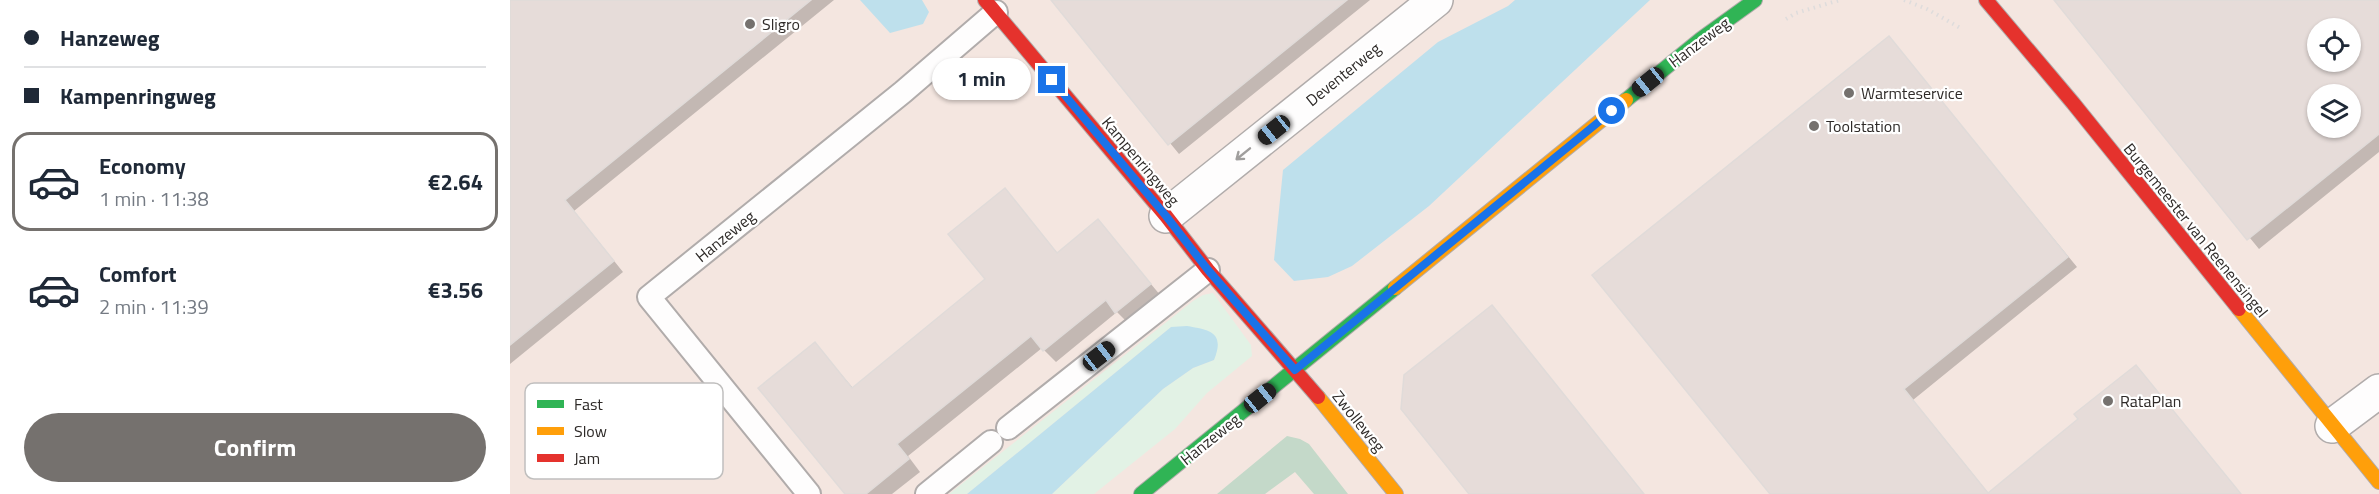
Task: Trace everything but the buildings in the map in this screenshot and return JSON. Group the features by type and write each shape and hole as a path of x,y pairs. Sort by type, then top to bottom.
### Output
{"street":[{"name":"Deventerweg","path":"1166,216 1436,0"},
{"name":"Hanzeweg","path":"1141,494 1701,39 1755,0"},
{"name":"Burgemeester van Reenensingel","path":"1986,0 2073,103 2379,482"},
{"name":"Kampenringweg","path":"990,6 1166,216 1208,270 1295,370"},
{"name":"Zwolleweg","path":"1295,370 1396,494"},
{"path":"2332,426 2379,390"}],"lane":[{"name":"Hanzeweg","path":"719,383 649,297 903,92 990,6"},
{"path":"927,494 1208,270"},
{"name":"Hanzeweg","path":"723,388 809,494"}],"shaded area":[{"path":"510,0 2379,0 2379,494 510,494"}],"green space":[{"path":"1213,293 1251,345 1252,356 1207,393 1175,429 1094,494 1052,494 1163,389 1193,368 1214,360 1171,327 967,494 949,494 1193,301 1203,295"},
{"path":"1287,436 1309,444 1348,494 1314,494 1295,472 1265,494 1217,494"}],"water":[{"path":"860,0 922,0 929,12 923,24 890,33"},
{"path":"1515,0 1650,0 1429,206 1352,266 1328,277 1294,281 1274,260 1283,170 1438,42 1508,6"},
{"path":"1187,326 1214,334 1218,344 1214,360 1193,368 1163,389 1052,494 967,494 1171,327"}],"traffic: fast":[{"path":"1626,100 1701,39 1755,0"},
{"path":"1141,494 1395,288"}],"traffic: slow":[{"path":"1395,288 1626,100"},
{"path":"2239,309 2379,482"},
{"path":"1318,397 1396,494"}],"traffic: jam":[{"path":"985,0 1166,216 1208,270 1318,397"},
{"path":"1986,0 2073,103 2239,309"}],"place":[{"name":"Sligro","path":"750,24"},
{"name":"Warmteservice","path":"1849,93"},
{"name":"Toolstation","path":"1814,126"},
{"name":"RataPlan","path":"2108,401"}],"route":[{"path":"1052,80 1166,216 1208,270 1295,370 1612,111"}]}
